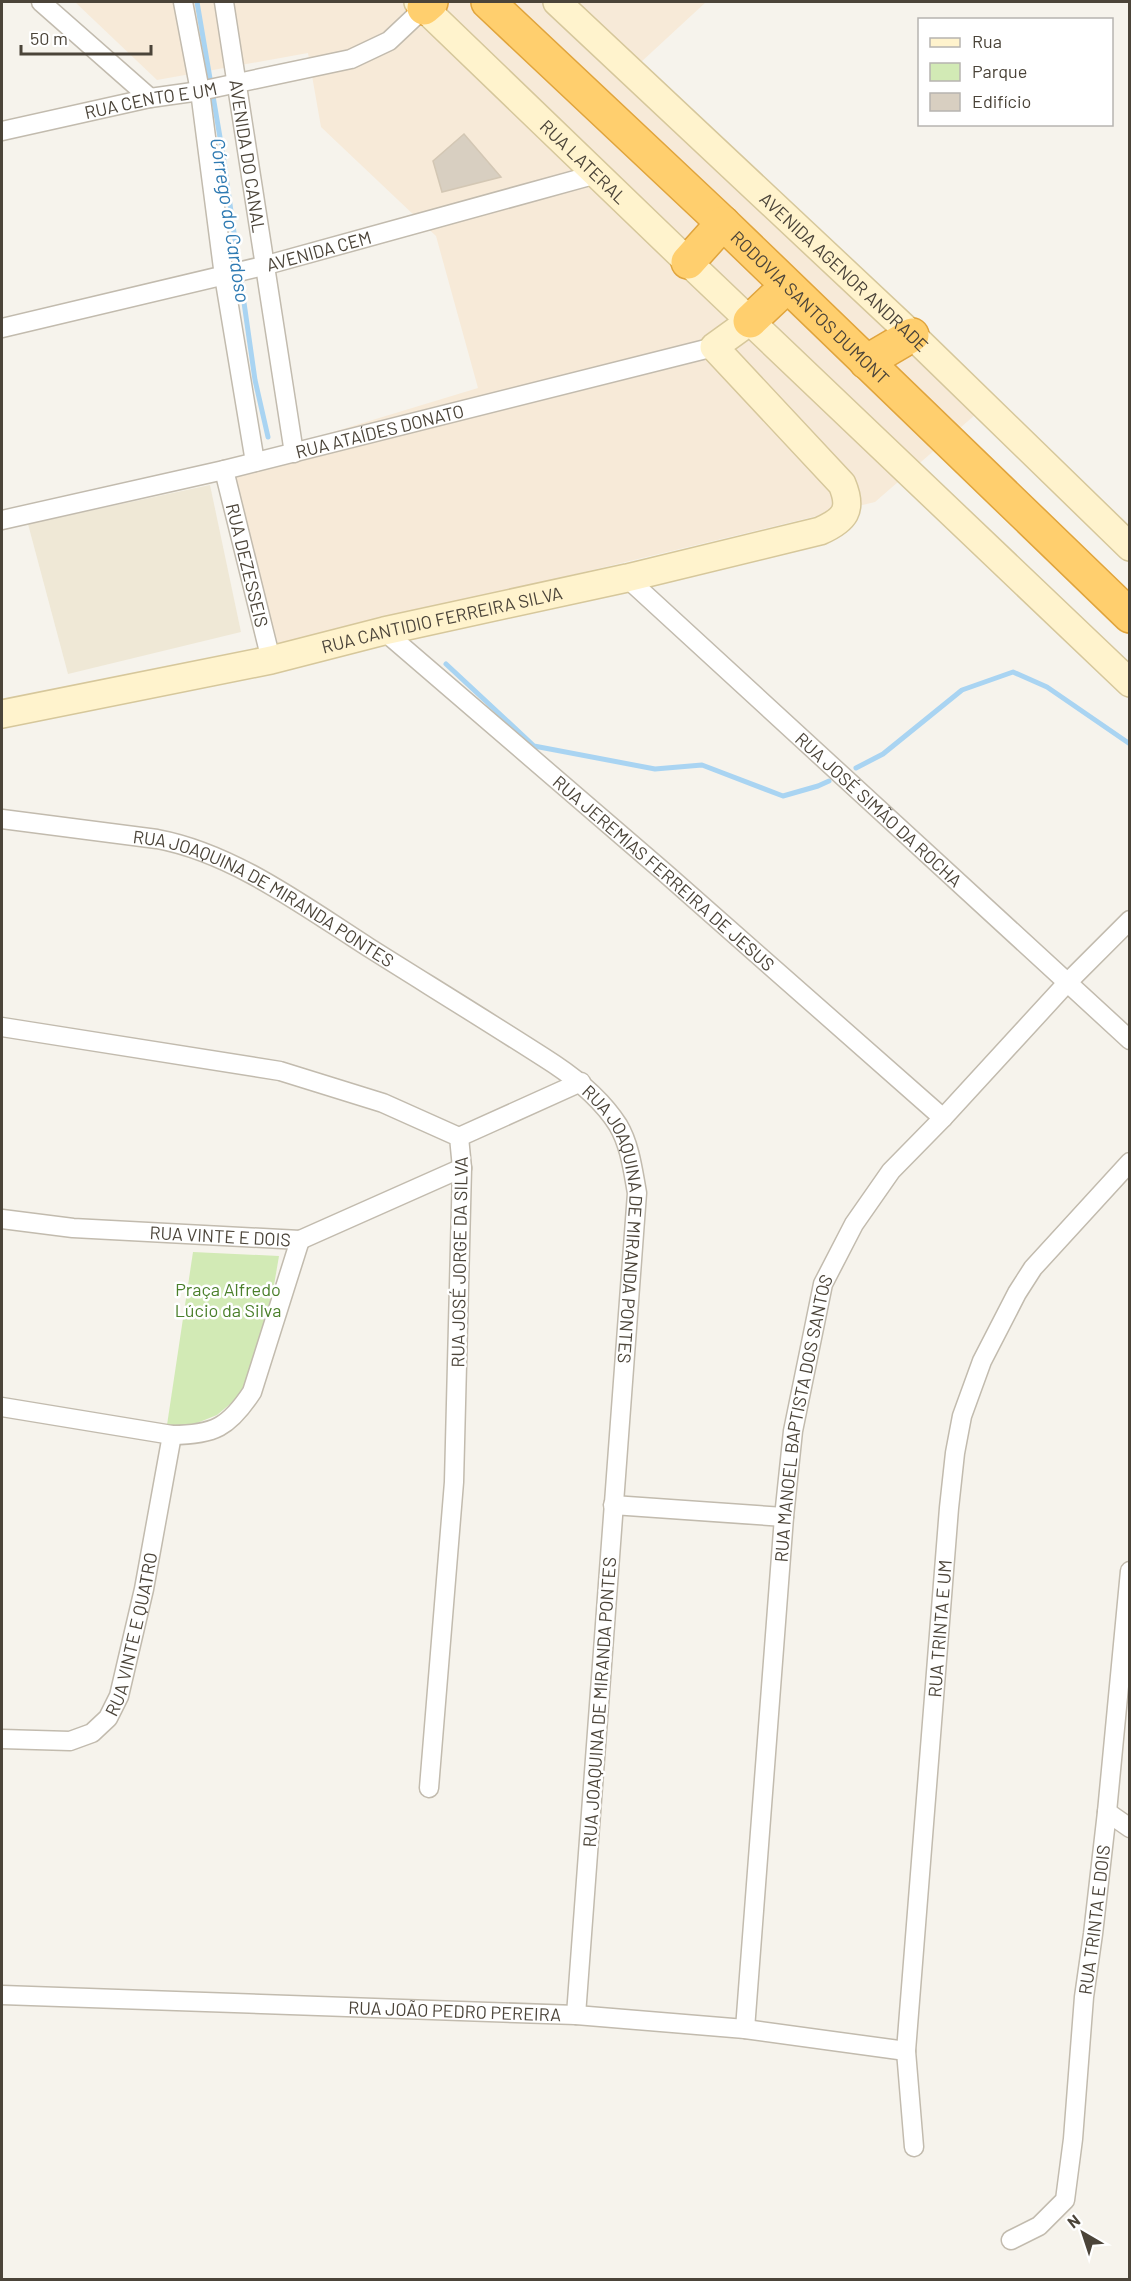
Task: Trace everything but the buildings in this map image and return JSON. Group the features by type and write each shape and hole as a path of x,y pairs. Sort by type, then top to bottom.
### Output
{"highway":[{"name":"RODOVIA SANTOS DUMONT","path":"488,2 723,223 1130,616"},
{"path":"688,262 723,223"},
{"path":"750,321 787,286"},
{"path":"866,362 912,335"}],"street":[{"path":"41,2 150,98"},
{"name":"AVENIDA DO CANAL","path":"183,2 200,91 224,276 255,462"},
{"name":"AVENIDA DO CANAL","path":"224,2 294,453"},
{"name":"RUA CENTO E UM","path":"2,131 150,98 200,91 351,59 389,41 425,4"},
{"name":"RUA LATERAL","path":"425,4 750,321"},
{"name":"AVENIDA AGENOR ANDRADE","path":"562,6 912,335 1130,547"},
{"name":"AVENIDA CEM","path":"2,328 264,266 597,174"},
{"path":"750,321 1130,683"},
{"name":"RUA ATAÍDES DONATO","path":"2,520 294,453 714,347 750,321"},
{"name":"RUA CANTIDIO FERREIRA SILVA","path":"2,714 271,660 384,631 627,578 820,531 836,524 847,511 848,498 842,484 714,347"},
{"name":"RUA DEZESSEIS","path":"224,470 271,660"},
{"name":"RUA JOSÉ SIMÃO DA ROCHA","path":"627,578 1066,984 1130,1040"},
{"name":"RUA JEREMIAS FERREIRA DE JESUS","path":"384,631 664,872 943,1118"},
{"name":"RUA JOAQUINA DE MIRANDA PONTES","path":"2,819 181,843 219,857 302,905 581,1082 618,1126 629,1157 637,1193 576,2015"},
{"name":"RUA MANOEL BAPTISTA DOS SANTOS","path":"745,2030 784,1517 793,1431 823,1284 837,1252 871,1197 891,1171 1066,984 1130,921"},
{"name":"RUA JOSÉ JORGE DA SILVA","path":"2,1027 280,1071 384,1103 459,1137 462,1168 454,1482 429,1788"},
{"path":"459,1137 581,1082"},
{"name":"RUA TRINTA E UM","path":"914,2147 906,2051 949,1508 962,1416 982,1361 1028,1276 1130,1162"},
{"name":"RUA VINTE E DOIS","path":"2,1219 73,1228 300,1240 462,1168"},
{"path":"2,1407 172,1435 201,1434 223,1425 239,1412 252,1392 300,1240"},
{"name":"RUA VINTE E QUATRO","path":"2,1739 70,1741 92,1733 108,1718 119,1696 144,1589 172,1435"},
{"path":"613,1505 784,1517"},
{"name":"RUA TRINTA E DOIS","path":"1011,2240 1039,2226 1065,2200 1071,2160 1084,1998 1107,1812 1130,1571"},
{"path":"1107,1812 1130,1828"},
{"name":"RUA JOÃO PEDRO PEREIRA","path":"2,1995 576,2015 745,2030 906,2051"}],"shaded area":[{"path":"75,2 706,2 640,63 991,401 875,502 276,646 231,463 478,388 436,236 321,127 308,53 157,80"},
{"path":"210,485 241,632 68,674 28,524"}],"green space":[{"name":"Praça Alfredo Lúcio da Silva","path":"193,1252 279,1256 272,1297 252,1367 241,1395 217,1415 192,1425 167,1425"}],"waterway":[{"name":"Córrego do Cardoso","path":"197,2 223,155 255,380 268,437"},
{"name":"Córrego do Cardoso","path":"446,664 534,746 655,769 702,765 783,796 829,781"},
{"name":"Córrego do Cardoso","path":"856,768 883,754 962,690 1013,672 1047,687 1130,744"}]}
